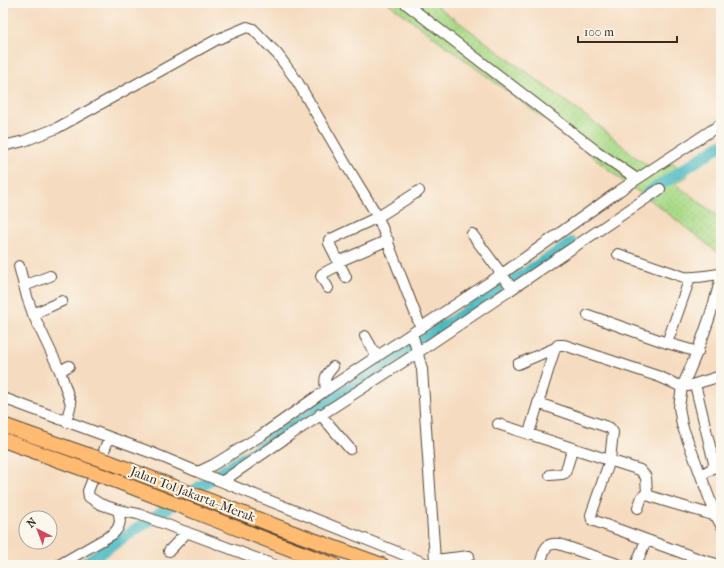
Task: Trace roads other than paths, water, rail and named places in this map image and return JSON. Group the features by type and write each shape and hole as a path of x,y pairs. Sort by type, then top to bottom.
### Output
{"highway":[{"name":"Jalan Tol Jakarta–Merak","path":"3,425 153,478 291,532 382,565"},
{"name":"Jalan Tol Jakarta–Merak","path":"3,440 103,476 286,548 334,565"}],"street":[{"path":"405,3 596,150 637,179"},
{"path":"3,146 24,141 57,128 216,40 247,27 250,28 256,31 278,55 297,81 378,216 421,328"},
{"path":"200,473 262,435 326,390 377,357 414,342 421,328 507,281 637,179 721,124"},
{"path":"220,480 320,414 414,342 507,281 660,189"},
{"path":"346,277 329,240 394,208 419,191"},
{"path":"472,234 507,281"},
{"path":"328,288 321,276 322,274 388,240"},
{"path":"618,254 690,278 720,277 712,313 698,352 682,387 680,407 682,424 716,516 721,525"},
{"path":"20,266 24,286 33,314 65,369 70,404 66,422"},
{"path":"24,286 50,276"},
{"path":"667,343 690,278"},
{"path":"33,314 62,301"},
{"path":"588,314 667,343 698,352"},
{"path":"365,336 377,357"},
{"path":"414,342 422,369 435,560"},
{"path":"518,364 555,348 558,345 564,345 660,377 682,387 721,376"},
{"path":"528,433 555,348"},
{"path":"326,390 324,380 328,372 333,367"},
{"path":"694,384 714,463 713,468 701,475"},
{"path":"3,398 108,438 155,454 427,564 434,563 435,560 469,556"},
{"path":"538,403 610,428 613,432 610,460 591,515 592,520 646,540 698,562 720,565"},
{"path":"320,414 350,449"},
{"path":"498,424 640,470 646,477 647,493 650,496 716,516"},
{"path":"108,438 88,492 89,497 94,501 118,510 153,519 274,565"},
{"path":"550,475 562,474 565,472 574,448"},
{"path":"638,508 642,497 647,493"},
{"path":"699,510 708,493"},
{"path":"59,565 113,534 119,528 120,523 118,510"},
{"path":"169,551 187,532"},
{"path":"636,565 646,540"},
{"path":"540,565 545,548 552,543 559,544 620,565"}],"waterway":[{"path":"648,193 721,145"},
{"path":"82,565 572,243"}]}
